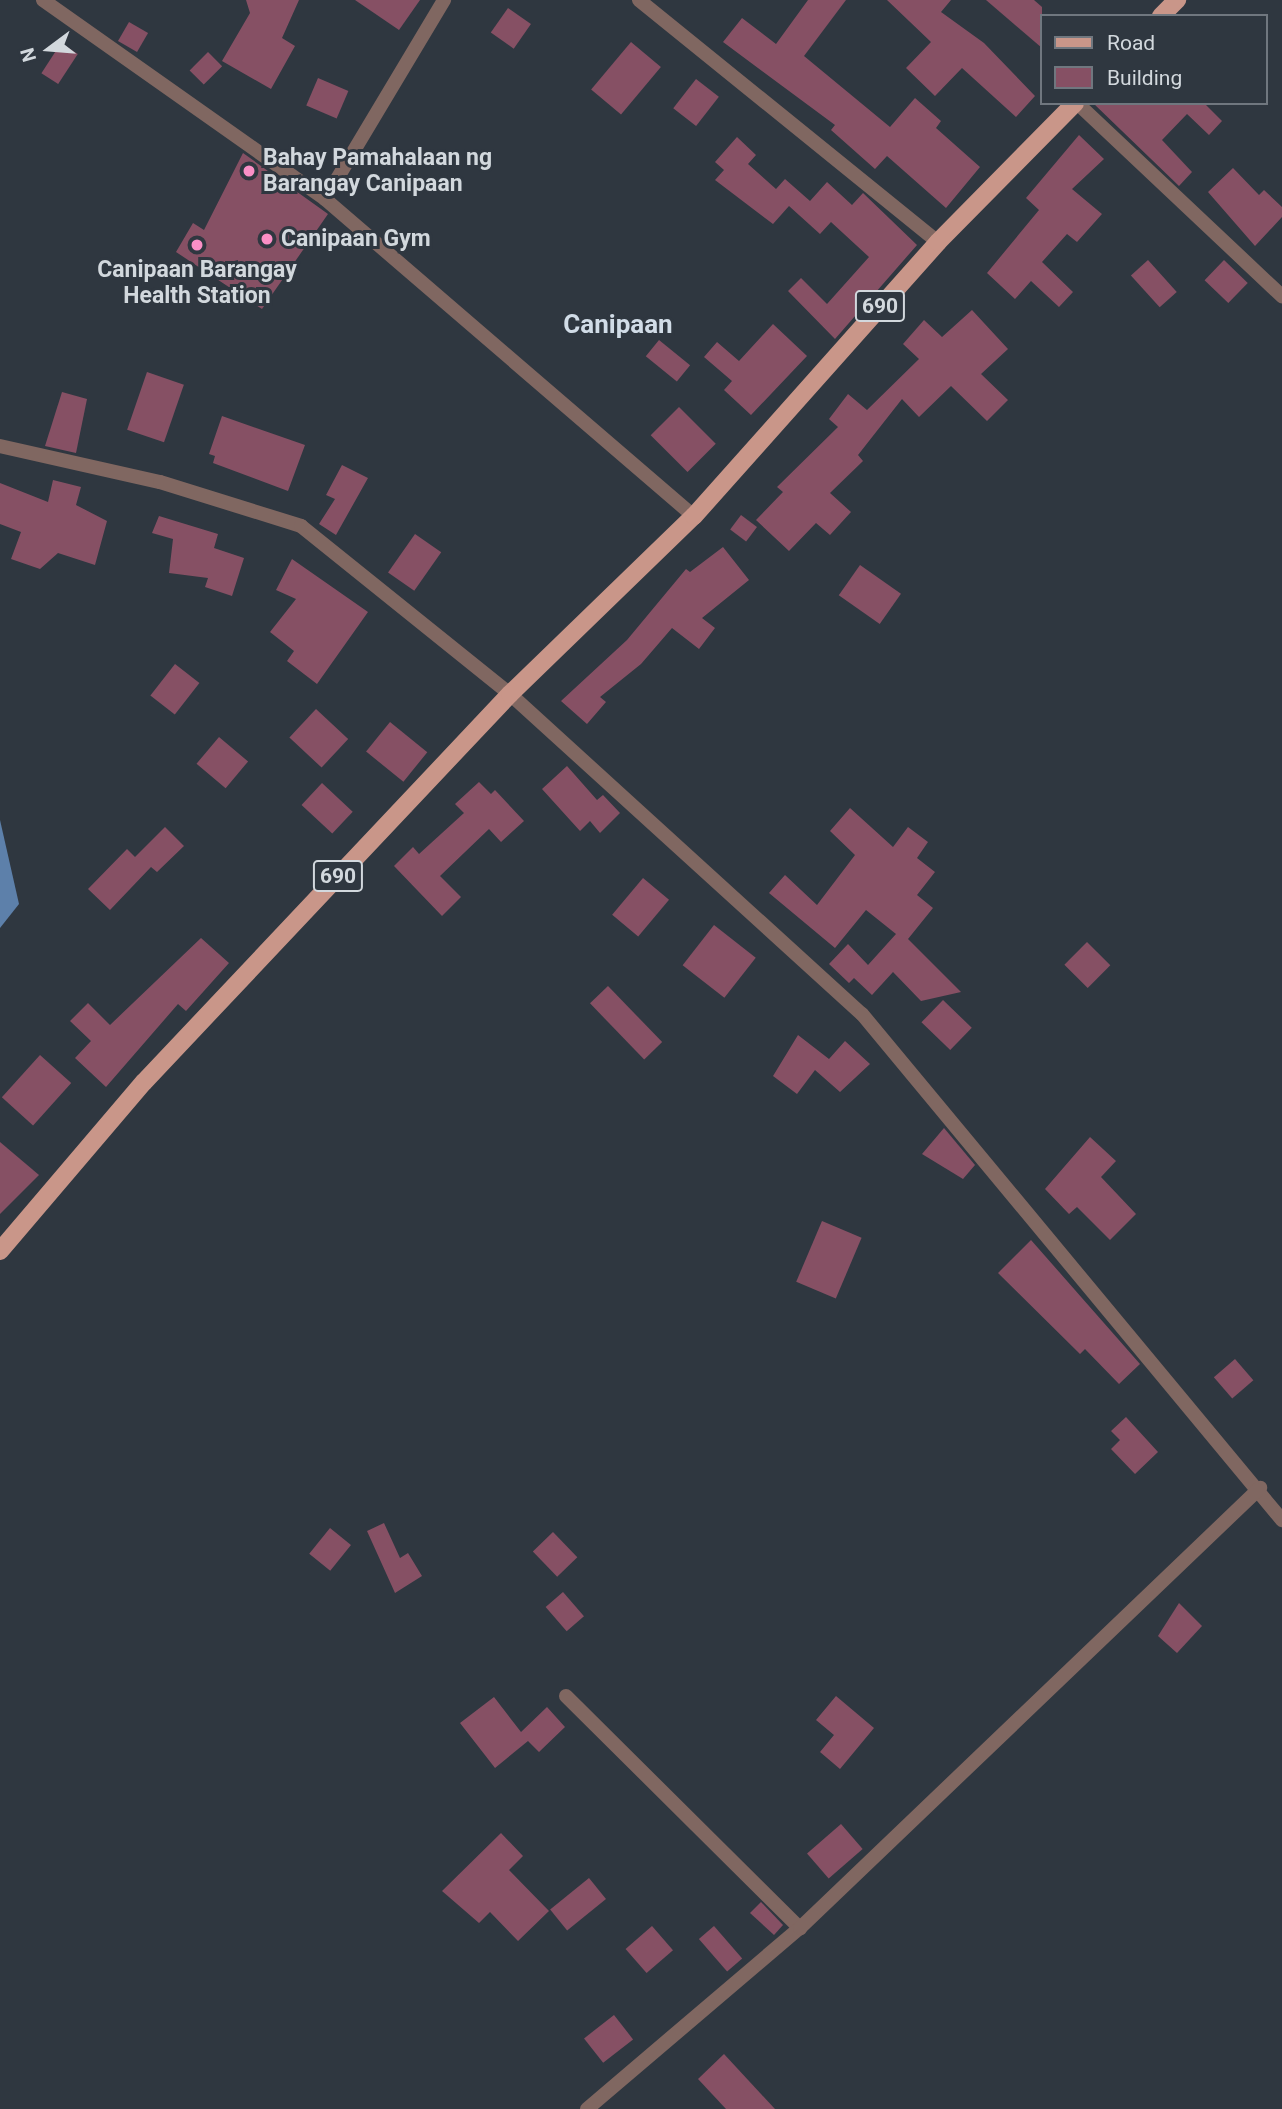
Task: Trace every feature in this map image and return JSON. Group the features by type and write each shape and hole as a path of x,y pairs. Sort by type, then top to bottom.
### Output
{"main road":[{"path":"1163,14 1177,0"},
{"name":"690","path":"0,1251 144,1082 510,694 694,516 938,242 1074,105"}],"street":[{"path":"43,0 325,199 694,516"},
{"path":"325,199 444,0"},
{"path":"639,0 938,242"},
{"path":"1078,105 1282,296"},
{"path":"0,446 160,482 301,526 510,694 863,1014 1260,1488 1282,1520"},
{"path":"587,2109 800,1928 1260,1488"},
{"path":"566,1696 800,1928"}],"water":[{"path":"0,820 19,904 0,928"}],"building":[{"path":"246,0 299,0 282,38 295,46 271,89 222,61 250,13"},
{"path":"355,0 420,0 399,30"},
{"path":"808,0 846,0 804,56 890,127 915,98 941,121 936,128 980,167 946,208 887,156 875,169 831,130 835,125 723,42 742,18 776,44"},
{"path":"887,0 951,0 941,12 984,43 1035,96 1016,117 962,68 935,96 906,68 931,42"},
{"path":"986,0 1034,0 1042,7 1040,46"},
{"path":"508,8 531,24 514,49 491,33"},
{"path":"129,22 148,33 137,52 118,41"},
{"path":"631,42 661,67 621,115 591,89"},
{"path":"61,43 78,54 58,84 41,73"},
{"path":"208,52 222,66 204,85 190,70"},
{"path":"318,78 348,91 337,119 306,106"},
{"path":"696,79 719,97 696,126 673,108"},
{"path":"1095,105 1206,105 1222,121 1209,135 1187,114 1162,140 1192,172 1179,186"},
{"path":"1079,135 1104,159 1072,189 1102,214 1077,242 1067,234 1042,262 1073,292 1059,307 1031,281 1015,299 987,273 1039,210 1026,198"},
{"path":"737,137 756,155 748,164 776,189 785,179 810,201 827,182 852,205 863,193 917,245 835,339 788,291 801,278 827,304 869,257 831,222 820,234 789,206 773,224 715,180 724,170 715,162"},
{"name":"Canipaan Gym","path":"243,153 328,214 262,309 176,252 193,223 204,230"},
{"path":"1233,168 1259,195 1264,190 1282,207 1282,217 1255,246 1208,192"},
{"path":"1148,260 1177,292 1160,307 1131,275"},
{"path":"1224,260 1248,283 1228,303 1205,280"},
{"path":"972,310 1008,349 981,374 1008,400 987,421 951,386 919,417 902,399 858,455 863,461 830,493 851,512 830,535 816,523 789,551 756,520 783,492 777,487 838,427 829,419 848,394 867,410 919,359 903,344 924,320 942,337"},
{"path":"773,324 807,356 751,415 724,390 732,381 704,357 717,342 739,361"},
{"path":"659,340 690,365 677,381 646,356"},
{"path":"147,372 184,385 164,442 127,430"},
{"path":"62,392 87,399 76,453 45,446"},
{"path":"679,407 716,444 687,472 651,435"},
{"path":"222,416 305,445 288,491 213,463 215,456 209,454"},
{"path":"342,465 368,478 336,535 319,524 335,499 326,495"},
{"path":"53,480 81,487 76,505 107,521 95,565 58,553 40,569 11,559 21,532 0,524 0,483 48,502"},
{"path":"741,515 757,527 746,541 730,529"},
{"path":"159,516 218,534 214,548 244,558 232,596 205,587 208,578 169,573 173,539 152,533"},
{"path":"415,534 441,552 414,591 388,573"},
{"path":"723,547 749,580 702,618 715,628 699,649 672,628 641,664 600,697 606,702 587,724 561,701 627,640 686,569 690,572"},
{"path":"292,559 368,612 317,684 287,661 294,651 270,632 296,599 276,590"},
{"path":"860,565 901,594 880,624 839,595"},
{"path":"175,664 199,683 175,715 150,696"},
{"path":"316,709 348,739 322,768 289,738"},
{"path":"390,722 427,752 403,782 366,752"},
{"path":"219,737 248,761 226,788 197,764"},
{"path":"567,766 597,800 603,795 620,813 600,833 590,821 580,831 542,789"},
{"path":"479,782 491,794 495,790 524,821 501,842 489,829 440,876 461,897 442,916 394,866 413,847 419,854 464,813 455,804"},
{"path":"322,783 353,812 332,834 302,805"},
{"path":"850,808 893,847 908,827 928,842 917,858 935,872 917,895 933,908 908,939 961,992 921,1001 893,972 872,995 854,978 849,983 829,964 848,944 868,965 896,934 866,910 835,948 769,893 785,875 817,905 855,855 830,831"},
{"path":"165,827 184,846 157,872 151,867 110,910 88,889 127,849 135,857"},
{"path":"643,878 669,900 638,937 612,915"},
{"path":"714,925 756,958 724,998 683,965"},
{"path":"201,938 229,963 186,1011 178,1004 106,1087 75,1058 91,1041 70,1021 88,1003 110,1025"},
{"path":"1087,942 1110,965 1088,988 1064,965"},
{"path":"608,986 662,1042 644,1059 590,1003"},
{"path":"943,1000 972,1028 950,1050 921,1022"},
{"path":"798,1035 829,1059 845,1041 870,1064 840,1092 815,1070 797,1094 773,1076"},
{"path":"40,1055 71,1083 33,1125 2,1097"},
{"path":"944,1128 975,1165 963,1179 922,1154"},
{"path":"1090,1137 1116,1161 1101,1177 1136,1214 1110,1240 1077,1207 1069,1214 1045,1189"},
{"path":"0,1142 39,1175 0,1214"},
{"path":"822,1221 862,1238 836,1299 796,1282"},
{"path":"1031,1240 1140,1364 1119,1384 1085,1349 1080,1354 998,1273"},
{"path":"1235,1359 1253,1380 1232,1399 1214,1377"},
{"path":"1126,1417 1158,1452 1135,1474 1111,1449 1120,1440 1111,1431"},
{"path":"384,1523 400,1558 408,1553 422,1576 395,1593 367,1531"},
{"path":"330,1528 351,1545 330,1571 309,1554"},
{"path":"553,1532 577,1557 557,1577 533,1551"},
{"path":"563,1592 584,1616 567,1631 546,1607"},
{"path":"1179,1603 1202,1626 1177,1653 1158,1636"},
{"path":"836,1696 874,1728 840,1769 820,1752 834,1735 816,1720"},
{"path":"494,1697 521,1732 547,1707 565,1727 539,1752 528,1741 495,1768 460,1723"},
{"path":"841,1824 863,1849 829,1878 807,1854"},
{"path":"501,1833 523,1856 509,1870 549,1911 518,1941 490,1912 479,1923 442,1891"},
{"path":"589,1878 606,1899 567,1930 550,1909"},
{"path":"761,1902 783,1925 774,1935 750,1913"},
{"path":"652,1926 673,1950 647,1973 626,1949"},
{"path":"714,1926 742,1958 727,1972 699,1939"},
{"path":"614,2015 633,2039 603,2063 584,2038"},
{"path":"724,2054 775,2109 726,2109 698,2079"}],"place":[{"name":"Bahay Pamahalaan ng Barangay Canipaan","path":"249,171"},
{"name":"Canipaan Gym","path":"267,239"},
{"name":"Canipaan Barangay Health Station","path":"197,245"}],"district":[{"name":"Canipaan","path":"618,325"}]}
